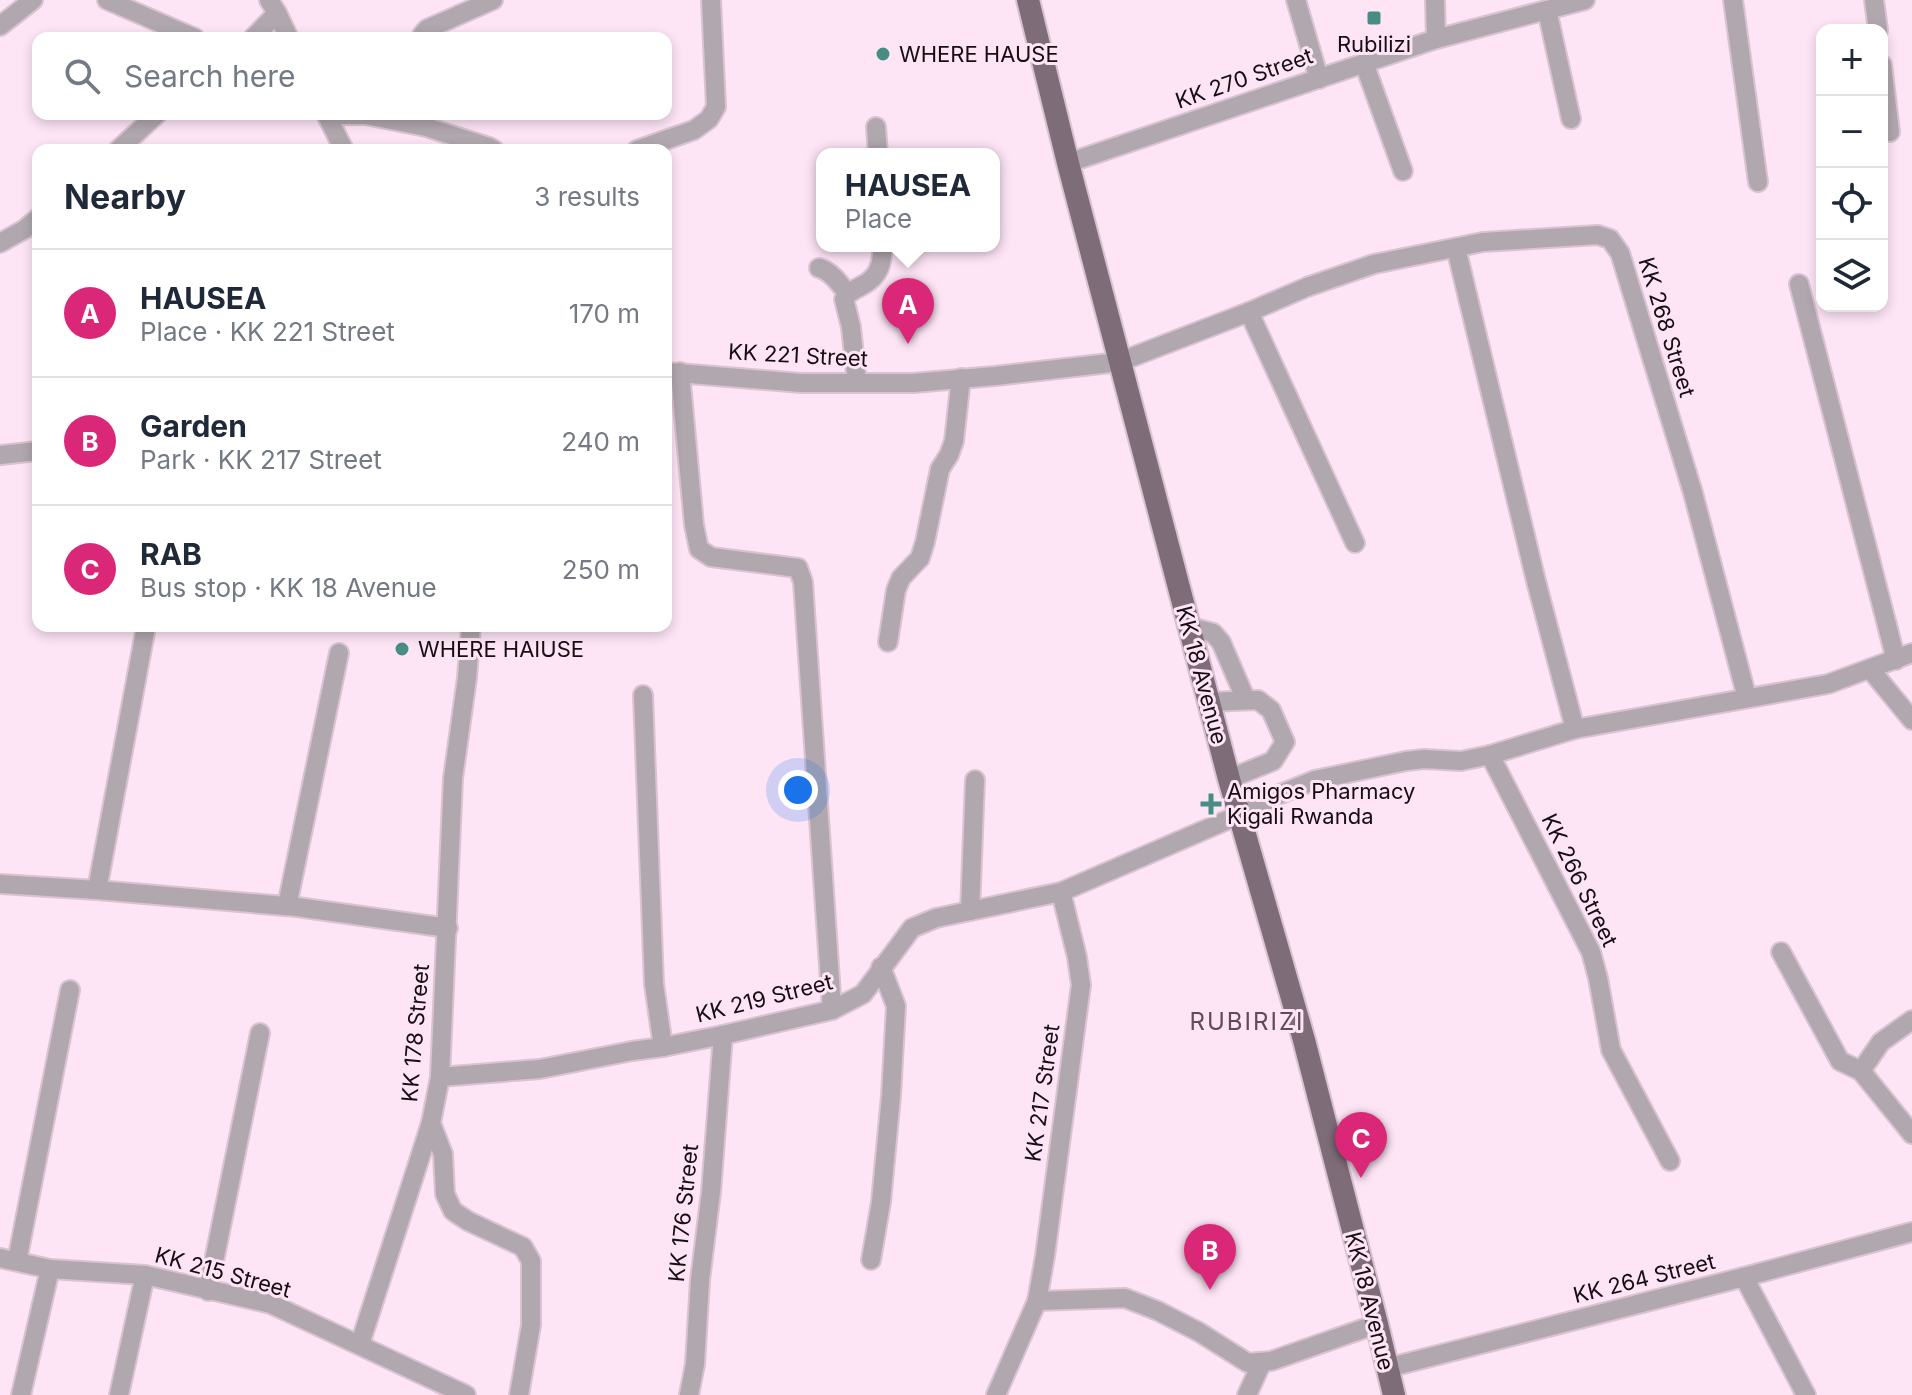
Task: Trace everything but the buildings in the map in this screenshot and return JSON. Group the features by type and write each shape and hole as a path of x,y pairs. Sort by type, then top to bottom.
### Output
{"main road":[{"name":"KK 18 Avenue","path":"1028,0 1119,362 1229,779 1304,1040 1394,1395"}],"street":[{"path":"0,26 33,0"},
{"path":"107,0 181,32"},
{"path":"424,32 493,0"},
{"path":"654,144 694,130 709,119 716,107 711,0"},
{"path":"1296,0 1319,79"},
{"path":"1435,0 1436,39"},
{"name":"KK 270 Street","path":"1068,163 1436,39 1585,0"},
{"path":"1733,0 1758,182"},
{"path":"1874,0 1877,24"},
{"path":"257,32 273,7 286,32"},
{"path":"1547,10 1571,119"},
{"path":"1364,63 1403,171"},
{"path":"1886,96 1890,132"},
{"path":"124,144 150,120"},
{"path":"329,120 341,144"},
{"path":"391,120 480,144"},
{"path":"448,120 449,134"},
{"path":"876,127 878,148"},
{"path":"0,243 32,223"},
{"name":"KK 268 Street","path":"1119,362 1307,287 1374,264 1483,242 1598,235 1610,239 1620,253 1693,493 1747,698"},
{"path":"1456,248 1575,729"},
{"path":"857,383 851,327 844,299 847,293 876,276 882,252"},
{"path":"819,268 825,269 847,293"},
{"path":"1239,815 1315,780 1406,761 1461,761 1575,729 1828,684 1904,656 1799,284"},
{"path":"1249,312 1355,543"},
{"name":"KK 221 Street","path":"673,372 771,382 913,383 1119,362"},
{"path":"673,372 699,549 711,557 798,568 803,582 832,1010"},
{"path":"888,642 896,590 901,578 920,558 940,469 954,441 961,378"},
{"path":"0,455 32,452"},
{"path":"1190,627 1213,633 1221,642 1246,700"},
{"path":"97,890 145,632"},
{"name":"KK 178 Street","path":"471,632 453,778 440,1077 431,1123 443,1154 445,1194 453,1211 523,1247 531,1261 531,1325 519,1395"},
{"path":"287,906 339,653"},
{"path":"1870,669 1912,720"},
{"path":"643,695 654,984 663,1047"},
{"path":"1209,702 1258,700 1271,710 1285,742 1273,761 1229,779"},
{"name":"KK 266 Street","path":"1490,755 1591,952 1611,1050 1670,1161"},
{"path":"970,911 975,780"},
{"name":"KK 219 Street","path":"440,1077 540,1069 723,1035 832,1010 863,994 912,928 936,918 1061,892 1239,815"},
{"path":"0,884 287,906 448,928"},
{"name":"KK 217 Street","path":"996,1395 1037,1301 1081,985 1061,892"},
{"path":"1781,952 1840,1061 1861,1071 1912,1134"},
{"path":"871,1260 881,1202 896,1006 881,967"},
{"path":"9,1259 70,990"},
{"path":"1861,1071 1881,1042 1912,1020"},
{"path":"208,1291 260,1033"},
{"name":"KK 176 Street","path":"689,1395 695,1364 723,1035"},
{"path":"360,1344 431,1123"},
{"name":"KK 264 Street","path":"1387,1368 1912,1232"},
{"name":"KK 215 Street","path":"9,1259 50,1269 145,1275 271,1304 466,1395"},
{"path":"21,1395 50,1269"},
{"path":"119,1395 145,1275"},
{"path":"1744,1277 1806,1395"},
{"path":"1037,1301 1125,1298 1199,1332 1248,1363 1271,1361 1377,1324"},
{"path":"1247,1395 1262,1362"}],"place":[{"name":"Rubilizi","path":"1374,18"},
{"name":"WHERE HAUSE","path":"883,54"},
{"name":"HAUSEA","path":"908,344"},
{"name":"WHERE HAIUSE","path":"402,649"},
{"name":"Amigos Pharmacy Kigali Rwanda","path":"1211,804"},
{"name":"RAB","path":"1361,1178"},
{"name":"Garden","path":"1210,1290"}],"district":[{"name":"RUBIRIZI","path":"1247,1022"}]}
